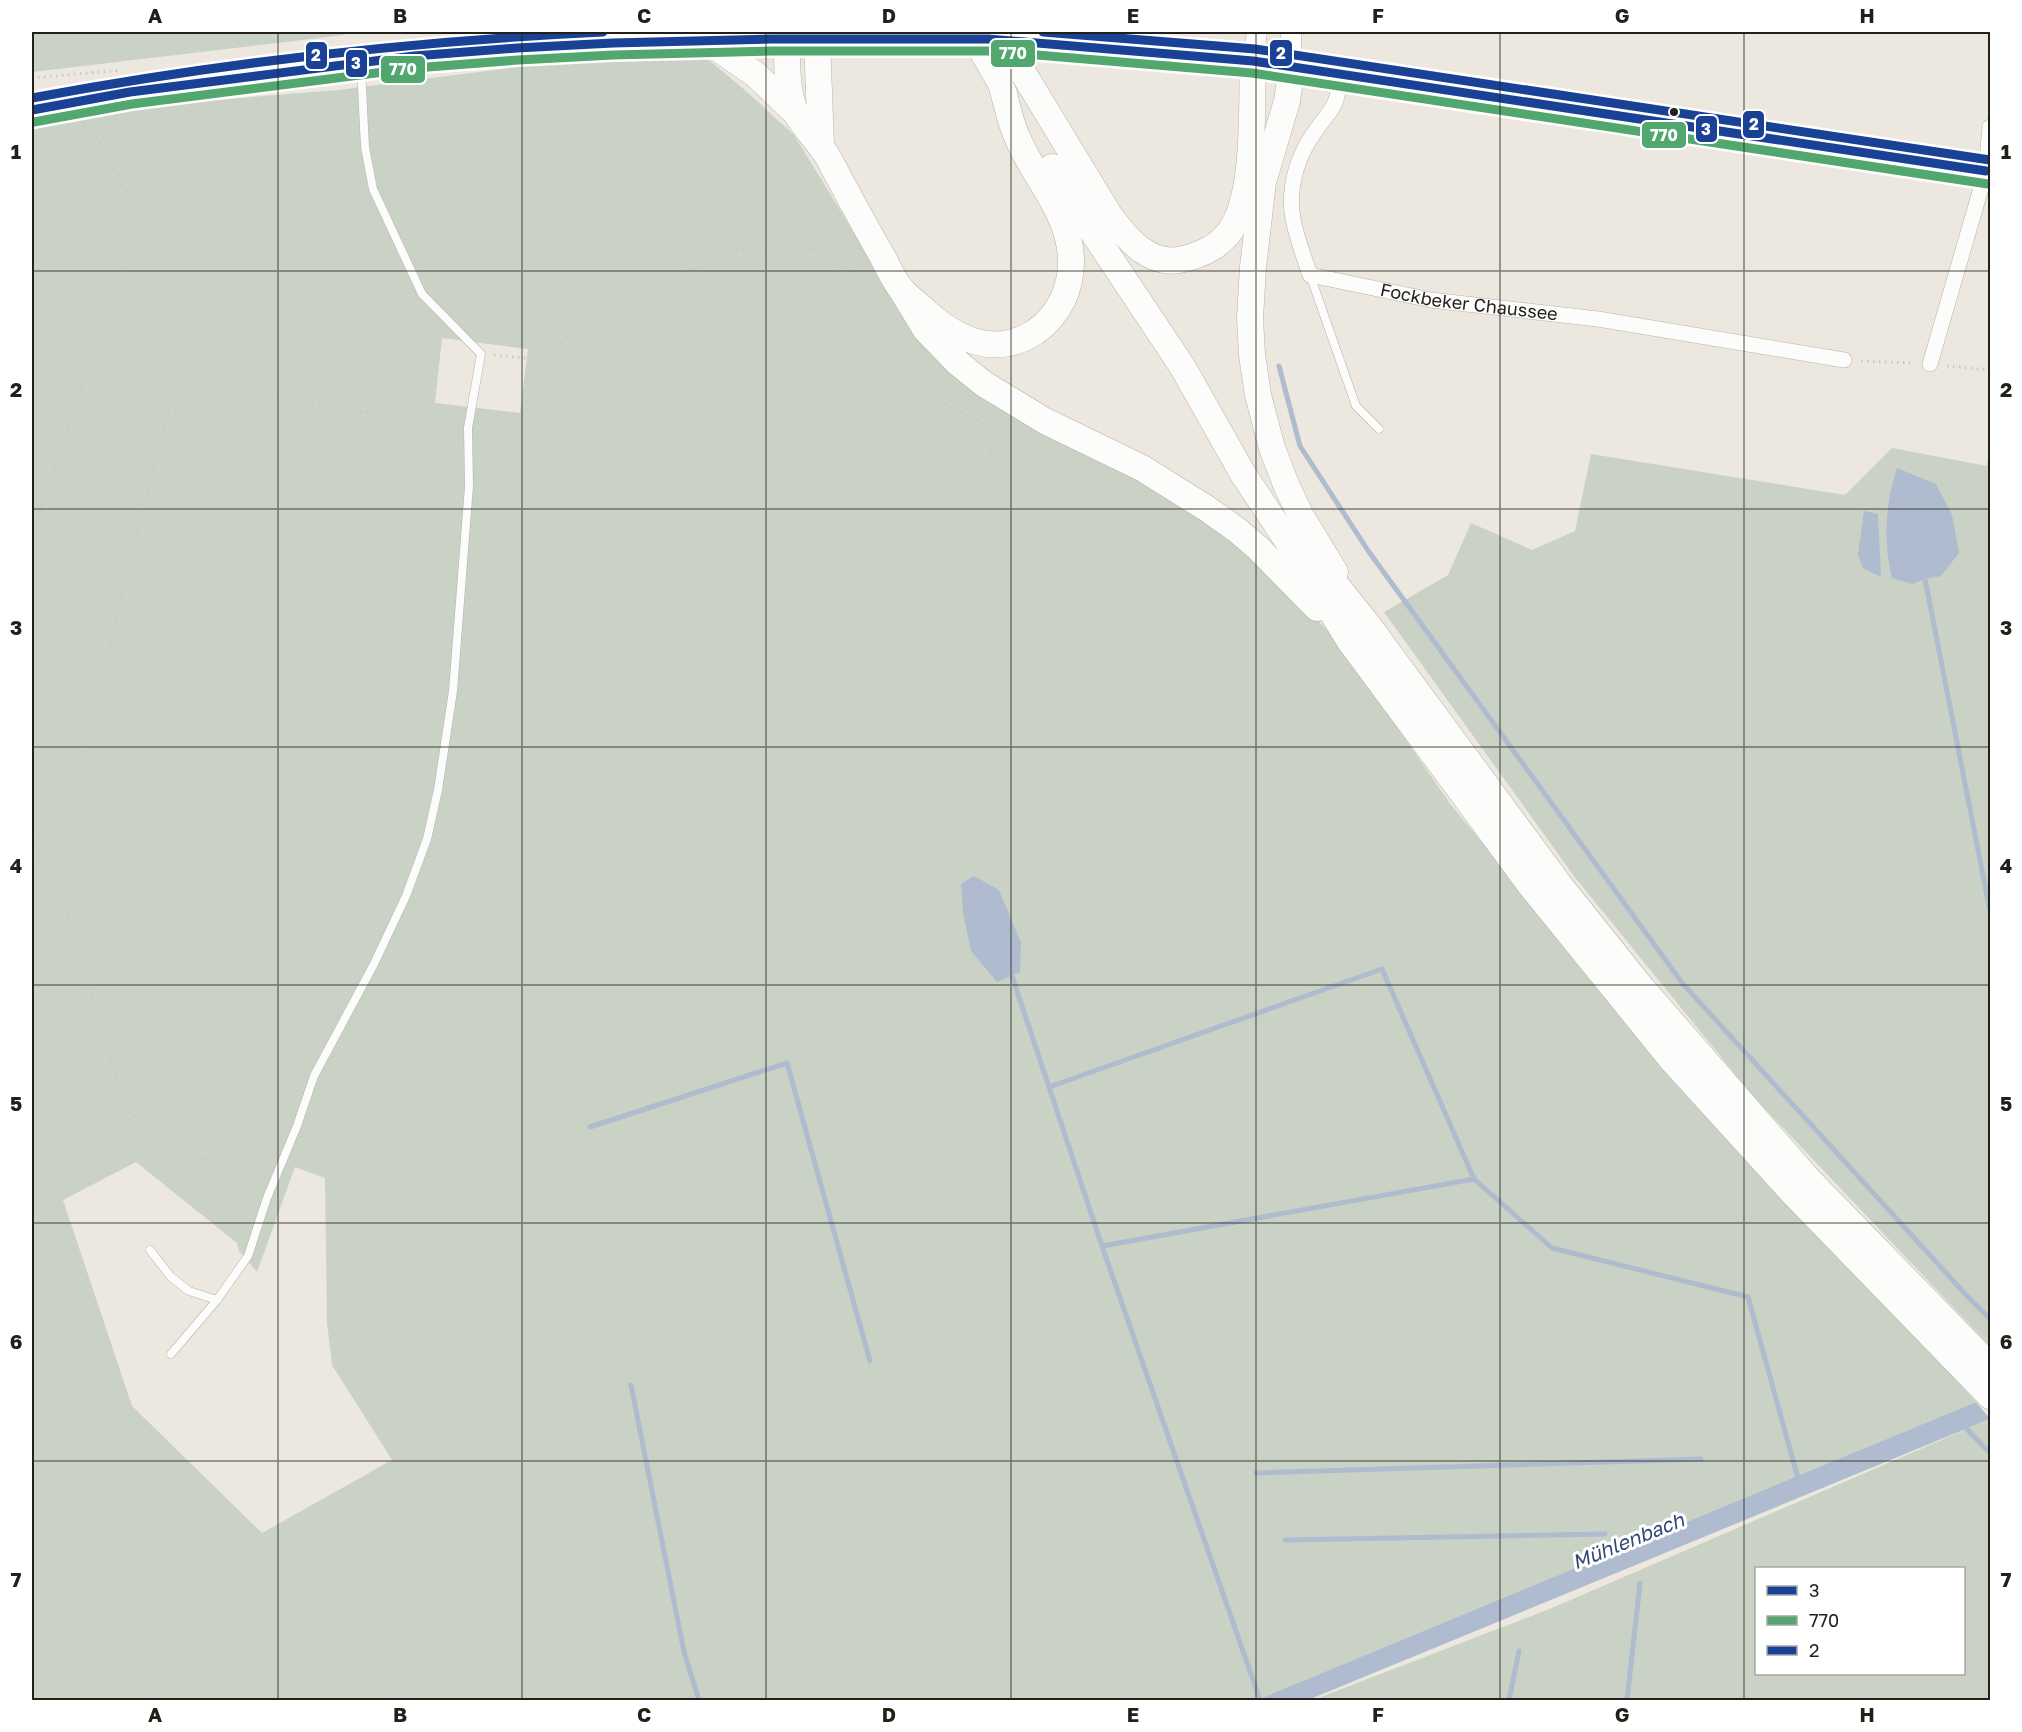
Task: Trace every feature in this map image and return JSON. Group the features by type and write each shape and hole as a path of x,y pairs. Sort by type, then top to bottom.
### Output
{"main road":[{"path":"971,32 1082,216 1182,366 1243,474 1299,558 1357,631 1531,886 1672,1060 1794,1194 1986,1382"},
{"path":"999,32 1110,216 1122,233 1140,250 1157,258 1179,260 1208,252 1227,236 1238,220 1246,191 1253,61"},
{"path":"787,39 787,71 797,114"},
{"path":"817,39 821,145"},
{"path":"32,110 130,92 414,56 517,48 706,40 988,39 1292,66 1988,171"},
{"path":"706,40 756,75 797,114 821,145 926,330 957,363 1012,402 1045,421 1142,468 1237,530 1357,631"},
{"path":"1292,66 1287,101 1263,182 1253,267 1250,318 1252,355 1258,394 1272,447 1287,487 1357,631"},
{"path":"901,289 938,323 958,336 976,343 997,344 1029,336 1043,327 1064,301 1069,282 1071,259 1068,239 1062,219 1017,138 1001,84"}],"street":[{"path":"1253,61 1257,32"},
{"path":"1291,32 1292,66"},
{"path":"1310,276 1292,213 1294,177 1302,154 1314,133 1332,111 1339,94 1340,75"},
{"path":"1930,364 1988,171 1990,127"},
{"name":"Fockbeker Chaussee","path":"1310,276 1431,300 1598,319 1844,360"}],"lane":[{"path":"171,1354 218,1300 248,1256 267,1198 297,1126 314,1076 374,964 406,896 427,839 438,790 453,691 469,486 468,428 481,354 422,294 373,189 365,147 361,63"},
{"path":"1310,276 1356,406 1379,429"},
{"path":"150,1250 171,1277 189,1291 218,1300"}],"path":[{"path":"32,534 98,334 142,221 95,134 59,105"},
{"path":"481,354 535,359 633,297 737,250 812,248 853,272 875,319 923,394 990,427 991,470"},
{"path":"32,843 60,818 96,709 127,571 159,442 169,414 232,389 376,414 438,435 469,486"},
{"path":"32,811 32,843 63,900 125,1107 156,1138 190,1163 297,1126"}],"shaded area":[{"path":"32,32 343,32 344,35 32,72"},
{"path":"698,51 794,135 883,280 955,367 1019,420 1165,489 1257,559 1336,639 1451,805 1680,1081 1976,1402 1257,1700 32,1700 32,126 130,107 338,90 587,58","holes":["442,338 528,349 520,413 435,403","136,1162 237,1243 239,1251 257,1272 295,1167 325,1178 327,1323 332,1365 392,1460 262,1533 132,1406 63,1200"]},
{"path":"1990,441 1990,1346 1752,1095 1574,876 1384,612 1448,575 1471,523 1532,550 1575,531 1591,454 1845,495 1892,448 1987,466"},
{"path":"1990,1419 1990,1700 1313,1700 1552,1608"}],"water":[{"path":"1897,468 1936,484 1952,515 1959,553 1941,576 1912,584 1892,578 1887,550 1888,509"},
{"path":"1864,511 1878,514 1881,577 1863,568 1858,555"},
{"path":"974,876 999,890 1021,943 1020,972 997,982 971,951 963,913 961,884"},
{"path":"1976,1402 1990,1419 1308,1700 1257,1700"}],"waterway":[{"path":"1279,366 1300,446 1369,552 1683,984 1990,1319"},
{"path":"1925,579 1990,911"},
{"path":"1049,1087 1382,969 1474,1179 1552,1248 1748,1297 1799,1482"},
{"path":"1012,976 1102,1246 1260,1700"},
{"path":"590,1127 787,1063 870,1361"},
{"path":"1102,1246 1474,1179"},
{"path":"631,1385 684,1652 699,1700"},
{"path":"1962,1424 1990,1453"},
{"path":"1256,1473 1701,1459"},
{"name":"Mühlenbach","path":"1285,1540 1605,1534"},
{"path":"1627,1700 1640,1583"},
{"path":"1509,1700 1519,1651"}],"transit line":[{"name":"2","path":"32,98 174,74 316,55 460,41 603,32"},
{"name":"2","path":"1043,32 1255,49 1990,160"},
{"name":"3","path":"32,110 130,92 414,56 517,48 772,39 988,39 1253,61 1986,171"},
{"name":"770","path":"34,122 132,104 415,68 518,60 772,51 988,51 1252,73 1988,184"}]}
